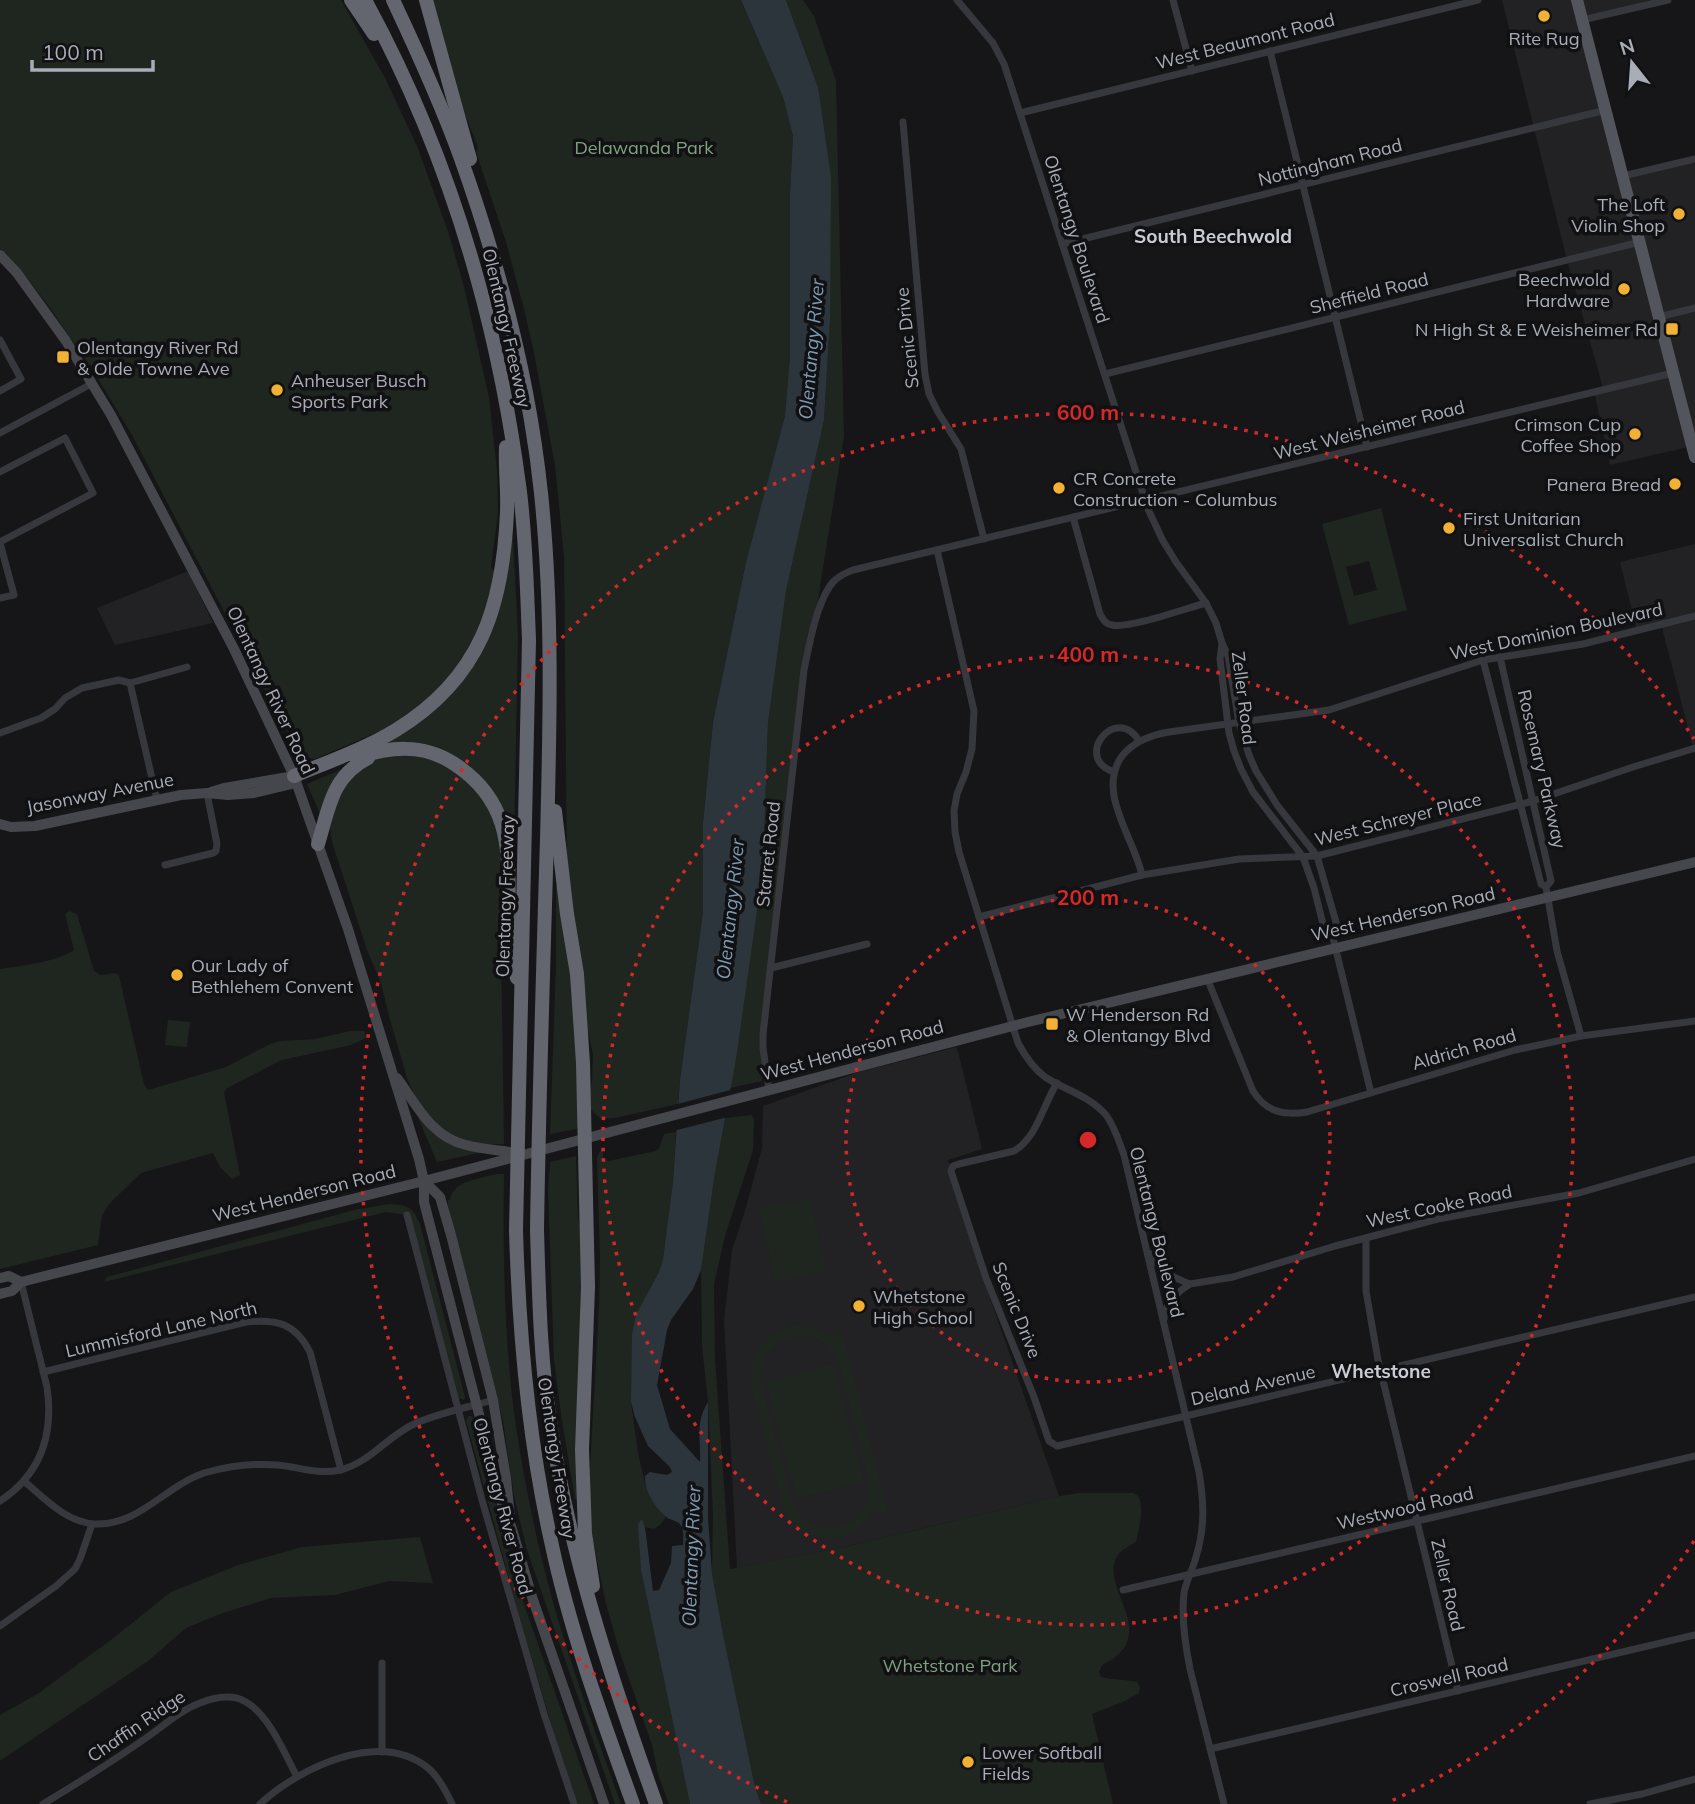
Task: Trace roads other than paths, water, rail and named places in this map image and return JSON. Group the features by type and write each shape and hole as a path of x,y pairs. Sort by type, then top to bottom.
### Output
{"highway":[{"path":"351,0 405,80"},
{"name":"Olentangy Freeway","path":"365,0 405,80 439,162 464,233 490,325 520,493 529,640 517,1140 518,1305 525,1385 551,1541 593,1690 633,1804"},
{"name":"Olentangy Freeway","path":"393,0 426,72 484,225 511,320 541,490 551,639 550,766 538,1167 539,1303 550,1421 571,1536 613,1683 656,1804"},
{"path":"426,0 466,143 484,225"},
{"path":"295,780 394,732 422,713 441,697 473,656 494,610 504,550 507,509 506,404"},
{"path":"295,780 371,753 394,749 417,750 449,761 474,779 489,798 504,828 508,852 510,950 521,1000"},
{"path":"318,844 331,800 350,769 394,749"},
{"path":"550,766 567,914 577,974 583,1063 588,1265 582,1450 585,1533 613,1683"}],"main road":[{"path":"1577,0 1695,457"},
{"name":"Olentangy River Road","path":"0,255 28,287 93,383 234,649 295,780 348,929 424,1181 424,1202 502,1503 604,1804"},
{"name":"Jasonway Avenue","path":"0,824 11,827 39,825 181,795 206,793 228,796 254,793 295,780"},
{"name":"West Henderson Road","path":"0,1294 12,1291 21,1282 424,1181 1013,1026 1207,978 1334,942 1547,892 1695,862"},
{"path":"391,1070 423,1116 442,1134 467,1146 524,1154"},
{"name":"Olentangy River Road","path":"424,1181 442,1202 493,1400 512,1529"},
{"name":"West Henderson Road","path":"0,1278 9,1276 21,1282"}],"street":[{"name":"Olentangy Boulevard","path":"957,0 998,51 1146,500"},
{"path":"1173,0 1192,71"},
{"name":"West Beaumont Road","path":"1020,113 1478,0"},
{"path":"1582,20 1668,0"},
{"path":"1270,51 1367,447"},
{"name":"Nottingham Road","path":"1062,244 1606,110"},
{"name":"Scenic Drive","path":"903,122 925,374 929,394 961,449 984,539"},
{"path":"1623,176 1695,159"},
{"name":"Sheffield Road","path":"1105,374 1640,242"},
{"path":"1659,317 1695,308"},
{"path":"0,340 21,379 0,391"},
{"name":"West Weisheimer Road","path":"815,622 831,584 843,574 1673,373"},
{"path":"0,433 93,383"},
{"path":"0,472 65,439 93,493 0,542 14,595 0,598"},
{"name":"Zeller Road","path":"1146,500 1163,541 1206,603 1216,623 1228,656 1239,723 1256,771 1277,805 1317,856 1338,929 1334,942 1371,1093"},
{"path":"1073,517 1100,614 1111,625 1132,624 1206,603"},
{"name":"Olentangy Boulevard","path":"937,550 974,711 972,749 954,811 959,852 1018,1043 1029,1061 1044,1076 1086,1098 1105,1115 1114,1128 1128,1166 1199,1472 1203,1522 1200,1544 1184,1592 1183,1620 1186,1649 1224,1804"},
{"name":"West Dominion Boulevard","path":"1114,772 1123,756 1139,741 1156,734 1329,710 1483,660 1583,644 1695,616"},
{"name":"Starret Road","path":"769,1090 763,1034 803,681 815,622"},
{"name":"Zeller Road","path":"1222,643 1220,659 1234,751 1253,792 1303,858 1325,932 1334,942"},
{"name":"Rosemary Parkway","path":"1500,657 1551,881 1547,892"},
{"name":"Rosemary Parkway","path":"1483,660 1541,884 1547,892 1557,951 1581,1036"},
{"path":"0,733 41,718 82,688 119,680 130,683 187,667"},
{"path":"130,683 157,800"},
{"path":"1139,741 1130,731 1117,728 1104,733 1097,745 1097,754 1100,763 1114,772 1112,792 1142,875"},
{"name":"West Schreyer Place","path":"979,916 1142,875 1239,859 1317,856 1520,805 1695,748"},
{"path":"165,865 216,851 218,844 206,793"},
{"path":"771,968 867,944"},
{"name":"Aldrich Road","path":"1207,978 1253,1091 1263,1105 1285,1114 1307,1112 1514,1050 1581,1036 1695,1021"},
{"name":"Scenic Drive","path":"1057,1083 1032,1134 1024,1144 1014,1151 953,1166 951,1175 986,1278 1030,1385 1049,1441 1063,1446"},
{"name":"West Cooke Road","path":"1190,1284 1231,1277 1438,1219 1579,1192 1695,1159"},
{"name":"Olentangy River Road","path":"407,1215 516,1620 574,1804"},
{"name":"Zeller Road","path":"1366,1238 1366,1292 1381,1371 1458,1691"},
{"path":"1147,1248 1157,1265 1172,1277 1190,1284"},
{"path":"0,1501 24,1481 38,1461 47,1435 49,1404 21,1282"},
{"path":"1163,1323 1171,1300 1190,1284"},
{"name":"Deland Avenue","path":"1063,1446 1695,1297"},
{"name":"Lummisford Lane North","path":"43,1372 246,1322 266,1320 285,1325 296,1332 310,1352 341,1470"},
{"path":"24,1481 74,1519 92,1524 109,1523 130,1518 182,1483 224,1468 263,1464 316,1472 341,1470 362,1462 412,1425 493,1400"},
{"name":"Westwood Road","path":"1123,1590 1695,1456"},
{"path":"0,1626 75,1569 92,1524"},
{"name":"Croswell Road","path":"1210,1749 1695,1635"},
{"path":"382,1663 382,1752"},
{"name":"Chaffin Ridge","path":"43,1804 197,1703 220,1697 237,1699 257,1711 268,1724 298,1777"},
{"path":"260,1804 284,1784 307,1770 360,1753 382,1752 405,1756 428,1768 439,1779 452,1804"},
{"path":"1590,1804 1642,1794 1695,1779"}],"water":[{"name":"Olentangy River","path":"741,0 786,0 818,87 831,177 830,321 824,420 786,591 768,723 763,868 736,1059 701,1270 693,1289 667,1330 657,1385 670,1429 700,1462 700,1424 708,1402 708,1518 712,1573 755,1787 761,1804 690,1804 641,1570 638,1524 642,1519 653,1591 659,1590 671,1563 672,1546 683,1545 683,1532 679,1523 667,1518 657,1508 646,1487 645,1476 650,1472 667,1475 672,1472 648,1446 635,1417 631,1402 632,1335 636,1315 663,1259 673,1181 680,1080 703,912 703,823 713,722 746,562 785,416 790,356 790,193 793,136 783,97"}],"place":[{"name":"Rite Rug","path":"1544,16"},
{"name":"The Loft Violin Shop","path":"1679,214"},
{"name":"Beechwold Hardware","path":"1624,289"},
{"name":"N High St & E Weisheimer Rd","path":"1672,329"},
{"name":"Olentangy River Rd & Olde Towne Ave","path":"63,357"},
{"name":"Anheuser Busch Sports Park","path":"277,390"},
{"name":"Crimson Cup Coffee Shop","path":"1635,434"},
{"name":"Panera Bread","path":"1675,484"},
{"name":"CR Concrete Construction - Columbus","path":"1059,488"},
{"name":"First Unitarian Universalist Church","path":"1449,528"},
{"name":"Our Lady of Bethlehem Convent","path":"177,975"},
{"name":"W Henderson Rd & Olentangy Blvd","path":"1052,1024"},
{"name":"Whetstone High School","path":"859,1306"},
{"name":"Lower Softball Fields","path":"968,1762"}],"district":[{"name":"South Beechwold","path":"1213,236"},
{"name":"Whetstone","path":"1381,1371"}],"park label":[{"name":"Delawanda Park","path":"644,147"},
{"name":"Whetstone Park","path":"950,1665"}]}
